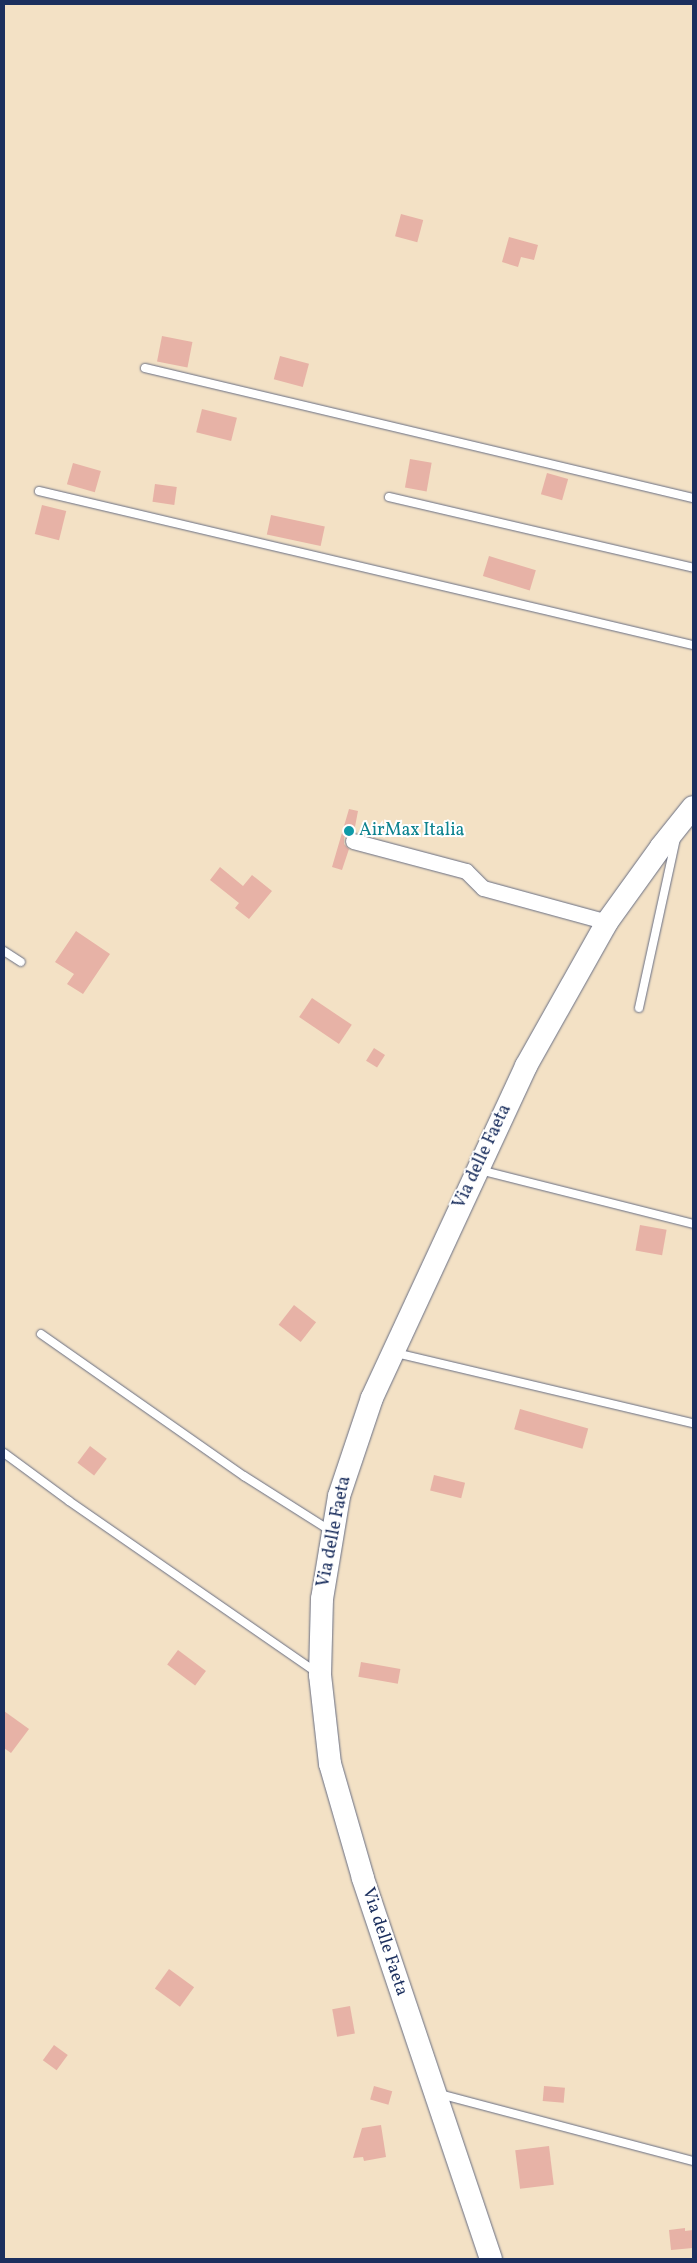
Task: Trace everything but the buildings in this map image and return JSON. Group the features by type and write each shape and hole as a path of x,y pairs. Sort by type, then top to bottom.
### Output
{"street":[{"name":"Via delle Faeta","path":"491,2259 363,1878 330,1764 320,1675 322,1599 339,1496 372,1398 393,1352 526,1066 607,922 686,815"},
{"path":"352,841 466,872 482,888 607,922"}],"lane":[{"path":"145,368 693,498"},
{"path":"39,491 693,645"},
{"path":"389,497 693,568"},
{"path":"639,1008 686,815"},
{"path":"4,951 21,962"},
{"path":"478,1169 693,1224"},
{"path":"41,1334 244,1476 333,1532"},
{"path":"393,1352 693,1423"},
{"path":"4,1453 320,1675"},
{"path":"435,2093 693,2161"}],"place":[{"name":"AirMax Italia","path":"349,831"}]}
